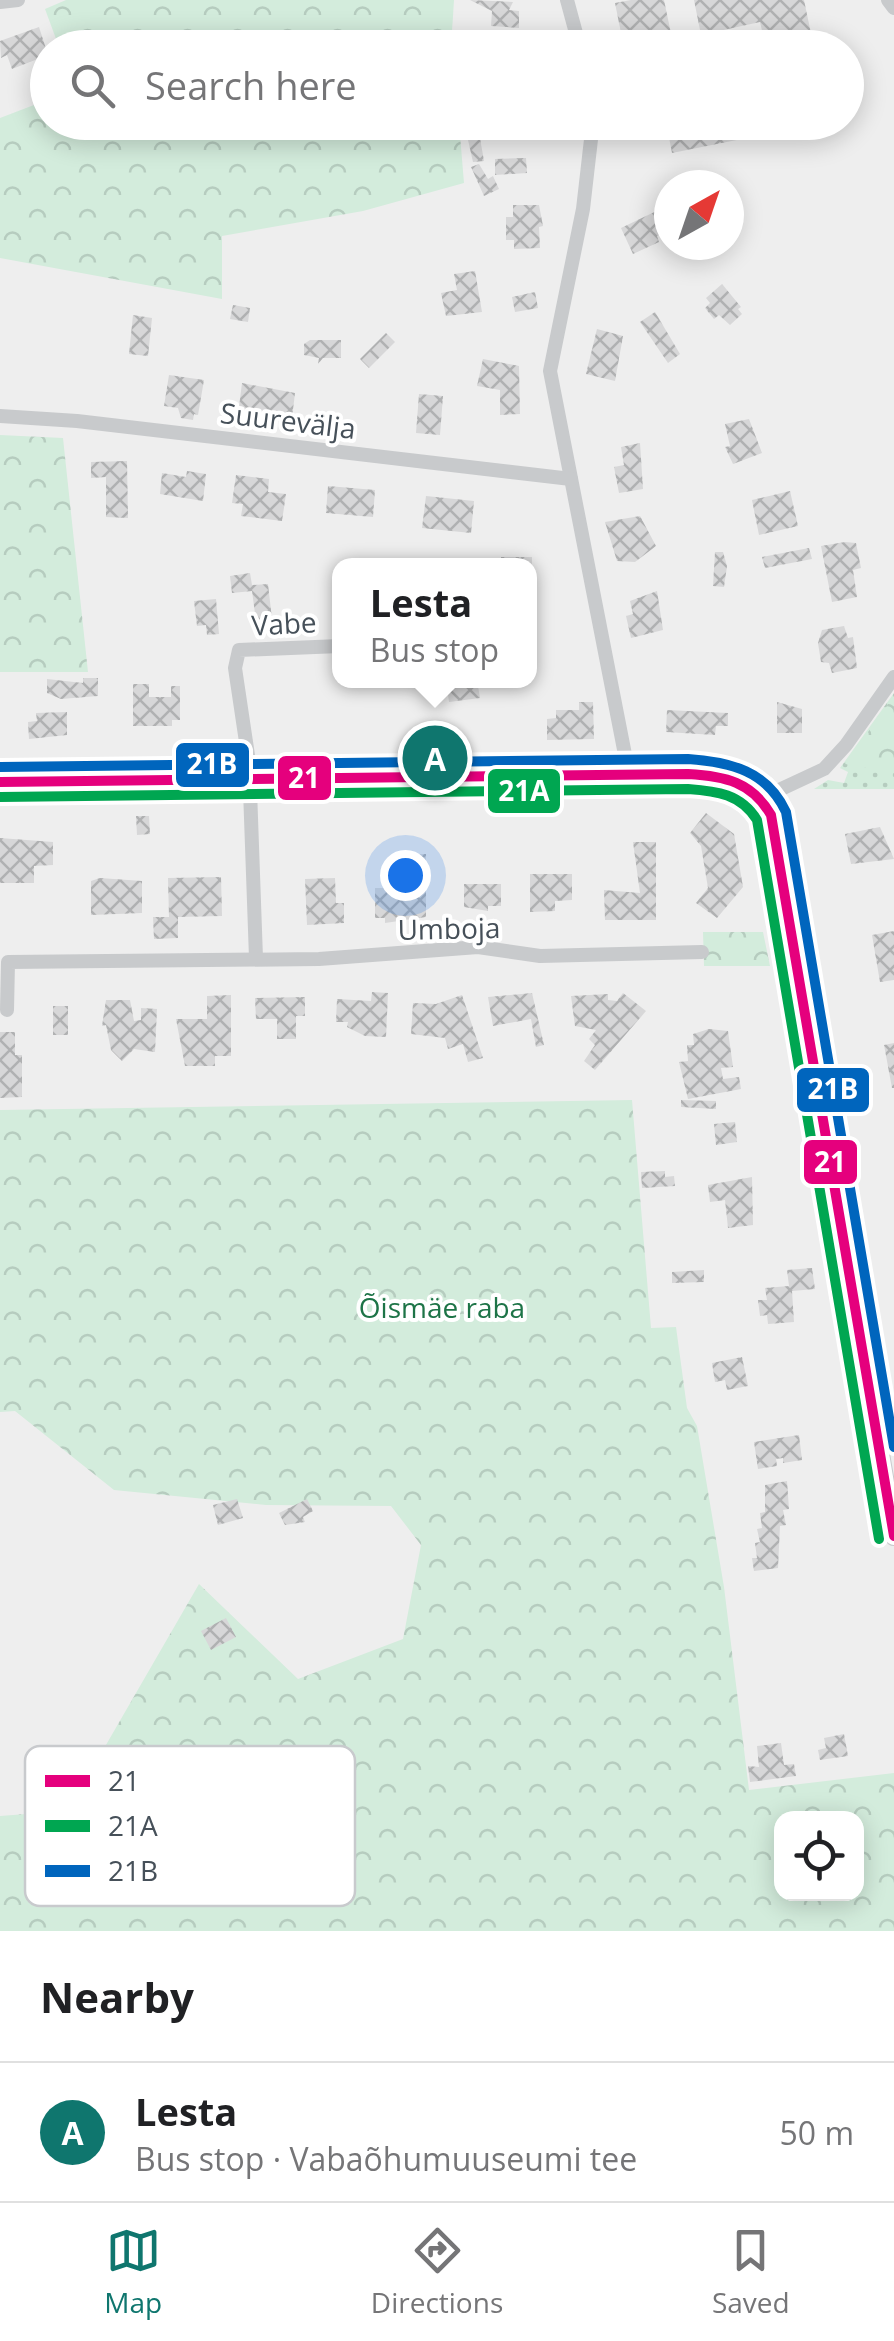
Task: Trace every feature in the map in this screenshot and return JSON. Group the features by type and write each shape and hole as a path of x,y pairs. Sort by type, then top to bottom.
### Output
{"street":[{"path":"0,2 18,0"},
{"path":"567,0 575,30"},
{"path":"888,0 894,8"},
{"path":"591,140 583,209 550,350 550,370 628,775"},
{"name":"Suurevälja","path":"0,416 77,421 570,479"},
{"name":"Vabe","path":"250,778 236,668 239,650 332,646"},
{"path":"762,798 824,769 846,746 894,677"},
{"path":"0,782 628,775 729,778 751,786 771,815 894,1536"},
{"path":"250,778 256,958"},
{"name":"Umboja","path":"7,1010 8,962 319,959 478,948 540,956 702,952"}],"green space":[{"path":"66,0 454,0 452,30 53,30 45,9"},
{"path":"30,107 30,140 460,140 464,183 363,211 222,236 222,299 0,258 0,118"},
{"path":"0,435 63,438 88,672 0,672"},
{"path":"894,693 894,789 814,789 828,780 844,783 848,772 840,768"},
{"path":"894,696 894,772 845,764"},
{"path":"703,932 763,932 770,966 704,966"},
{"name":"Õismäe raba","path":"632,1100 651,1328 676,1327 687,1408 697,1426 724,1587 749,1790 894,1773 894,1931 0,1931 0,1816 25,1814 25,1906 355,1906 355,1746 105,1746 199,1584 298,1679 403,1639 421,1545 391,1506 266,1505 114,1490 15,1411 0,1412 0,1110"}],"building":[{"path":"470,0 513,2 509,10 519,11 519,28 491,26 492,11"},
{"path":"664,0 670,30 620,30 615,3"},
{"path":"694,0 804,0 810,30 762,30 760,22 724,30 700,30"},
{"path":"30,30 30,62 12,69 7,55 1,58 0,41"},
{"path":"468,140 480,140 484,161 473,162"},
{"path":"669,140 736,140 672,153"},
{"path":"526,158 527,173 495,175 495,159"},
{"path":"479,164 488,179 493,176 499,189 484,196 471,167"},
{"path":"513,205 539,205 543,226 539,227 540,248 514,249 514,240 506,240 506,217 513,217"},
{"path":"654,212 654,244 633,254 621,228"},
{"path":"475,271 482,312 446,316 441,293 457,290 454,274"},
{"path":"722,284 741,307 738,309 742,314 730,325 719,315 714,319 705,308 710,303 706,298"},
{"path":"535,292 538,308 515,312 512,297"},
{"path":"233,305 250,308 248,322 230,319"},
{"path":"655,312 680,354 668,363 640,322"},
{"path":"133,315 152,318 148,356 129,354"},
{"path":"597,329 623,336 615,381 586,374"},
{"path":"386,333 395,342 369,368 360,359"},
{"path":"310,340 341,340 341,358 323,358 318,364 319,358 304,355 304,344"},
{"path":"483,359 519,366 520,414 500,415 500,390 477,386"},
{"path":"169,375 204,380 198,415 194,414 193,420 181,418 178,408 164,406"},
{"path":"242,383 295,393 292,418 238,415"},
{"path":"419,394 443,396 440,435 416,433"},
{"path":"749,419 762,453 733,464 725,447 730,446 725,424"},
{"path":"640,443 643,489 619,493 614,467 624,465 621,447"},
{"path":"127,461 128,518 106,517 106,477 91,478 91,462"},
{"path":"187,471 206,474 203,501 160,494 162,473 186,477"},
{"path":"236,475 269,479 268,492 286,494 282,521 241,516 243,504 232,503"},
{"path":"328,486 375,490 373,517 326,513"},
{"path":"790,491 798,526 759,535 752,500"},
{"path":"426,496 474,501 471,533 422,528"},
{"path":"640,516 656,546 635,562 617,561 605,522"},
{"path":"856,543 861,568 853,570 857,597 832,602 821,546"},
{"path":"809,548 812,559 765,568 762,557"},
{"path":"715,552 723,552 727,566 724,587 713,586"},
{"path":"250,573 252,585 268,584 272,619 256,621 252,591 232,593 230,576"},
{"path":"657,591 663,630 631,638 626,616 633,614 630,601"},
{"path":"216,599 219,634 207,635 206,625 197,626 194,601"},
{"path":"844,626 848,638 853,637 857,668 832,673 829,663 821,662 818,643 822,630"},
{"path":"83,678 98,678 98,696 61,699 47,693 47,679 83,683"},
{"path":"133,684 149,684 149,697 171,697 171,686 180,686 180,720 172,720 172,726 133,726"},
{"path":"447,688 478,688 480,698 449,702"},
{"path":"579,702 593,702 594,739 547,740 547,719 556,718 556,710 579,710"},
{"path":"777,702 802,709 802,733 777,733"},
{"path":"667,710 728,713 728,726 716,726 715,735 666,732"},
{"path":"67,712 67,735 29,739 28,722 37,721 36,713"},
{"path":"706,813 734,834 743,887 717,918 696,903 708,888 701,846 690,833"},
{"path":"136,816 149,816 150,834 137,835"},
{"path":"880,827 894,859 851,864 845,834"},
{"path":"0,838 53,842 53,865 34,866 34,883 0,883"},
{"path":"633,842 656,842 656,920 605,920 604,890 640,893"},
{"path":"406,854 426,854 426,917 385,923 385,918 375,918 375,888 385,888 385,882 406,882"},
{"path":"530,874 572,874 572,900 555,901 555,911 530,912"},
{"path":"221,877 222,916 178,917 178,938 154,939 153,917 169,917 168,878"},
{"path":"335,878 336,903 344,903 344,923 307,925 305,879"},
{"path":"91,881 142,881 142,913 91,915"},
{"path":"464,884 501,884 501,906 488,906 488,911 464,907"},
{"path":"894,931 894,980 880,982 872,935"},
{"path":"372,992 388,993 386,1037 365,1036 347,1027 348,1022 336,1022 337,999 371,1001"},
{"path":"532,993 544,1045 536,1047 531,1019 493,1026 488,997"},
{"path":"623,993 646,1011 595,1070 584,1061 595,1045 589,1039 596,1030 575,1026 571,996 608,994 608,1000 617,1001"},
{"path":"231,995 231,1056 215,1056 215,1066 185,1066 176,1019 207,1019 207,996"},
{"path":"462,995 483,1058 468,1062 463,1044 448,1049 445,1038 411,1034 413,1003 436,1004"},
{"path":"305,997 305,1016 296,1016 296,1039 277,1039 277,1019 256,1019 255,998"},
{"path":"106,1000 130,1000 134,1021 141,1020 141,1008 157,1009 155,1052 134,1049 122,1061 111,1050 106,1025 102,1026"},
{"path":"53,1006 68,1006 68,1035 53,1035"},
{"path":"709,1029 728,1031 733,1067 721,1068 723,1079 739,1077 741,1089 688,1099 679,1062 688,1061 687,1045 694,1045 693,1034"},
{"path":"0,1032 15,1032 15,1055 22,1055 22,1097 0,1098"},
{"path":"894,1043 894,1088 892,1088 884,1045"},
{"path":"681,1100 716,1101 716,1109 681,1107"},
{"path":"735,1122 737,1142 716,1145 714,1124"},
{"path":"665,1171 665,1177 674,1176 675,1186 642,1188 641,1172"},
{"path":"752,1177 753,1225 728,1228 725,1200 710,1202 708,1185"},
{"path":"812,1268 815,1289 792,1291 794,1322 768,1324 767,1315 760,1316 758,1300 767,1300 765,1288 789,1286 787,1270"},
{"path":"704,1270 704,1282 672,1283 672,1272"},
{"path":"742,1357 748,1386 727,1390 725,1380 715,1382 712,1363"},
{"path":"799,1435 802,1460 783,1463 783,1458 776,1459 777,1466 758,1469 754,1442"},
{"path":"787,1481 789,1509 783,1510 786,1525 780,1526 778,1568 754,1571 752,1558 757,1558 755,1543 760,1542 757,1529 762,1528 760,1513 765,1512 765,1485"},
{"path":"237,1499 243,1518 218,1525 213,1505"},
{"path":"307,1499 313,1511 303,1517 305,1522 285,1525 279,1513"},
{"path":"226,1618 236,1637 211,1650 201,1631"},
{"path":"844,1734 848,1756 820,1760 818,1750 826,1748 824,1738"},
{"path":"781,1743 784,1765 794,1764 796,1776 750,1782 748,1766 759,1767 757,1746"}],"transit line":[{"name":"21B","path":"0,767 688,759 733,766 758,778 786,812 894,1447"},
{"name":"21","path":"0,782 688,774 726,779 755,795 771,815 894,1536"},
{"name":"21A","path":"0,797 688,789 718,793 744,804 757,820 879,1539"}],"place":[{"name":"Lesta","path":"435,758"}]}
